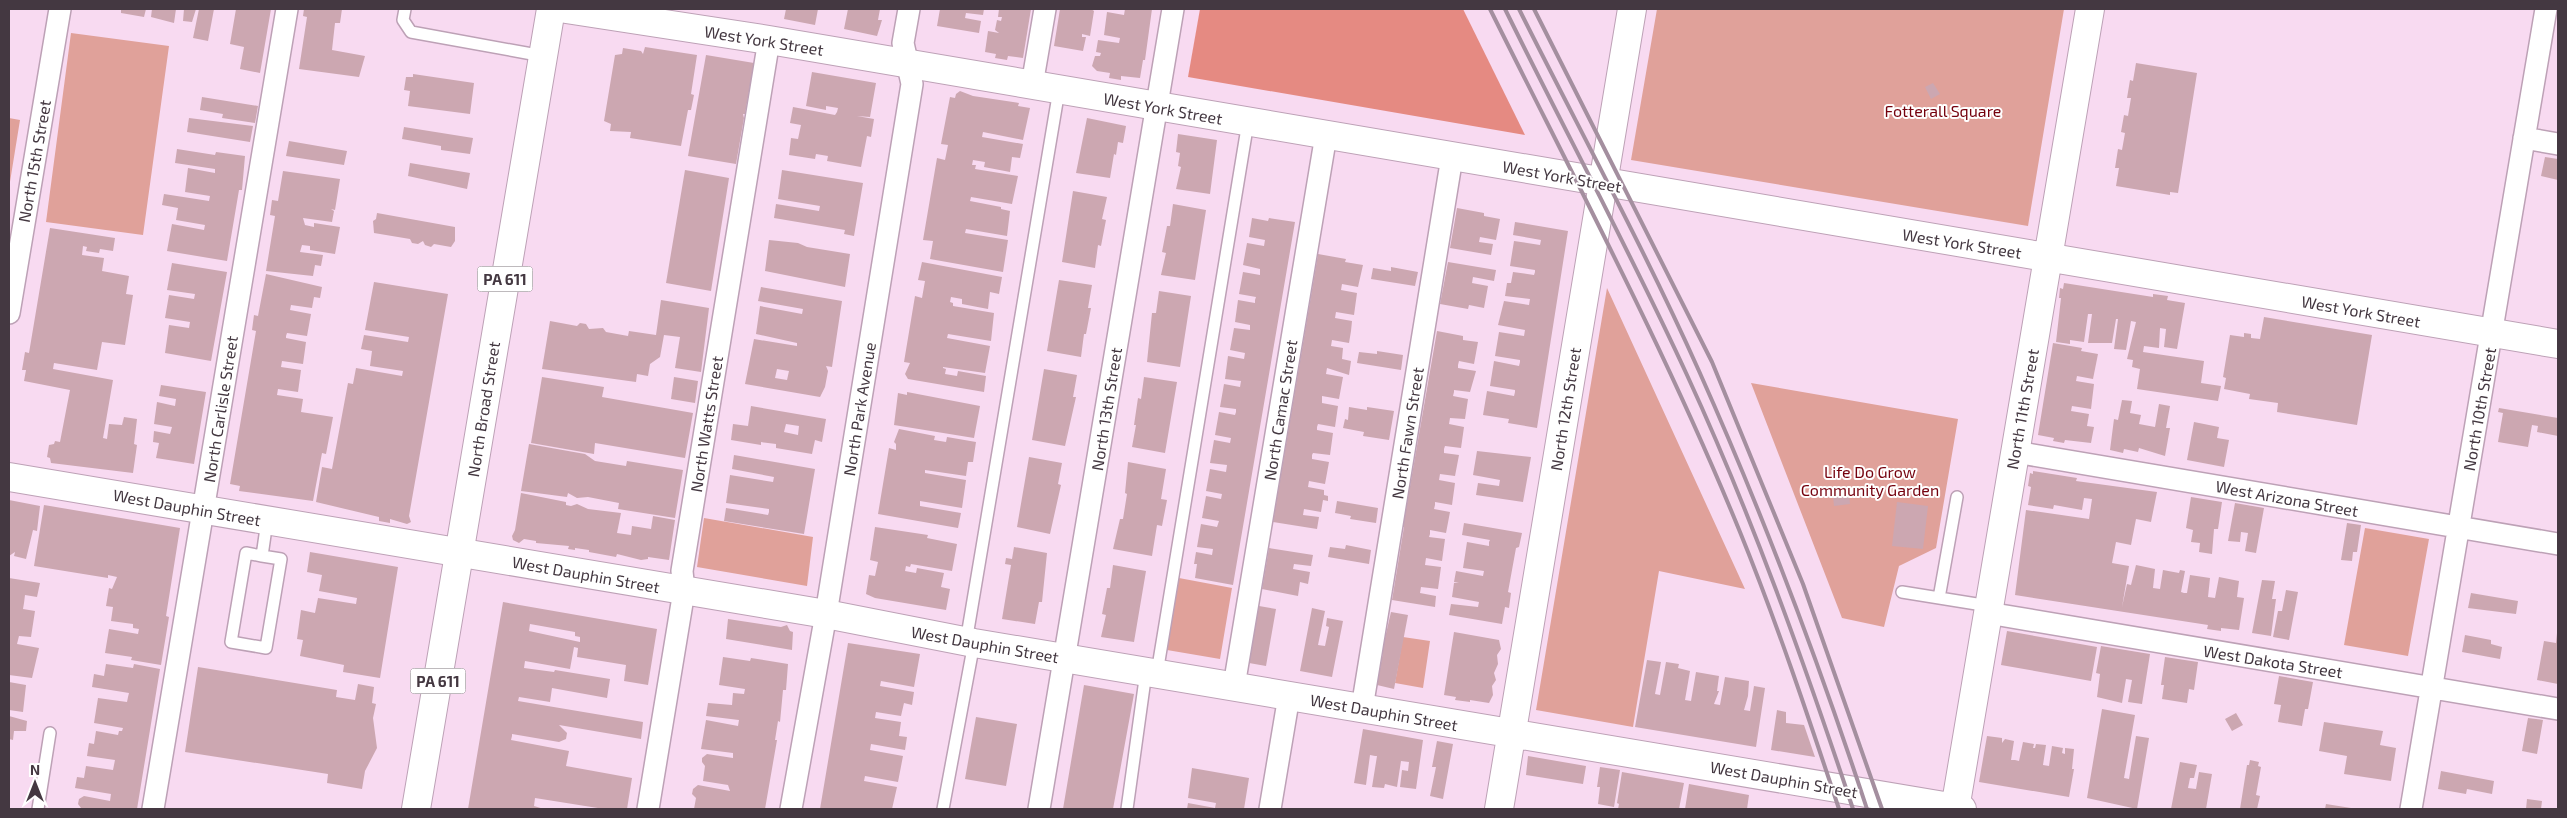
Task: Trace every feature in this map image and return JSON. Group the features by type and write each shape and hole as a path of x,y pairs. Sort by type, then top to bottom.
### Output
{"street":[{"name":"North 15th Street","path":"9,313 60,9"},
{"name":"North Carlisle Street","path":"154,809 287,9"},
{"name":"North Broad Street","path":"416,809 551,9"},
{"name":"West York Street","path":"566,9 635,14 769,40 1156,107 2558,344"},
{"name":"North Park Avenue","path":"791,809 826,614 912,84 903,43 909,9"},
{"path":"1032,85 1045,9"},
{"name":"North 13th Street","path":"1039,809 1173,9"},
{"name":"North 12th Street","path":"1499,809 1632,9"},
{"name":"North 11th Street","path":"1957,809 2090,9"},
{"name":"North 10th Street","path":"2411,809 2546,9"},
{"name":"North Watts Street","path":"648,809 684,591 682,571 769,40"},
{"name":"North Camac Street","path":"1234,686 1326,135"},
{"path":"2524,138 2558,144"},
{"name":"North Fawn Street","path":"1362,708 1452,157"},
{"name":"West Arizona Street","path":"2015,452 2558,544"},
{"name":"West Dauphin Street","path":"9,478 826,614 970,642 1957,809"},
{"name":"West Dakota Street","path":"1989,610 2558,709"},
{"path":"1270,809 1289,696"}],"lane":[{"path":"405,9 403,20 411,32 543,56"},
{"path":"943,809 1059,90"},
{"path":"1127,809 1248,122"},
{"path":"1939,598 1957,496"},
{"path":"262,556 267,521"},
{"path":"246,553 262,556 281,559 266,648 232,642 246,553"},
{"path":"1902,592 1939,598 1989,610"},
{"path":"38,809 50,733"}],"green space":[{"name":"Fotterall Square","path":"1657,9 2064,9 2028,226 1631,160"},
{"path":"71,33 169,46 143,235 46,222"},
{"path":"9,118 20,120 9,188"},
{"path":"1607,288 1745,589 1659,571 1633,727 1536,710"},
{"name":"Life Do Grow Community Garden","path":"1751,383 1958,419 1936,548 1899,566 1884,627 1842,618"},
{"path":"704,518 813,537 807,586 697,567"},
{"path":"2365,528 2429,539 2408,656 2344,645"},
{"path":"1179,578 1232,588 1220,659 1167,650"},
{"path":"1403,637 1430,641 1423,688 1395,683"}],"shaded area":[{"path":"1200,9 1463,9 1525,135 1188,77"}],"building":[{"path":"121,9 146,9 144,17 121,13"},
{"path":"152,9 176,9 174,23 151,17"},
{"path":"184,9 196,9 192,22 183,21"},
{"path":"199,9 214,9 208,41 193,38"},
{"path":"236,9 271,9 260,73 240,69 244,47 230,44"},
{"path":"304,9 342,9 340,23 335,23 332,50 365,56 359,77 299,69 307,17 303,16"},
{"path":"786,9 818,9 815,25 784,19"},
{"path":"848,9 880,9 878,20 882,20 877,36 844,29"},
{"path":"940,9 984,9 983,15 966,13 965,18 981,21 979,33 937,26"},
{"path":"999,9 1031,9 1023,58 1008,56 1007,60 995,58 996,54 985,52 988,31 999,33 995,30 997,20 1001,21 1002,17 998,17"},
{"path":"1060,9 1091,9 1094,11 1090,36 1082,34 1082,37 1086,37 1083,51 1054,46"},
{"path":"1125,9 1152,9 1145,60 1143,60 1140,78 1121,76 1121,80 1109,78 1110,73 1097,71 1092,66 1095,56 1100,56 1101,53 1096,52 1098,40 1119,43 1120,38 1104,35 1107,12 1124,15"},
{"path":"645,47 697,55 691,94 694,95 691,110 688,110 681,146 630,138 631,132 610,131 611,124 604,121 615,55 622,54 623,48 641,51 643,54"},
{"path":"706,55 754,63 745,114 743,114 744,118 736,164 688,156"},
{"path":"2136,63 2197,73 2178,193 2170,192 2170,195 2116,186 2119,168 2115,168 2118,149 2122,150 2125,133 2121,132 2124,115 2128,116 2131,98 2127,98 2130,80 2133,81"},
{"path":"812,72 876,83 870,117 857,116 874,119 871,137 867,136 861,167 827,161 828,156 816,154 815,159 789,155 791,138 798,139 801,125 790,123 793,107 835,115 837,112 838,108 826,106 826,110 806,106"},
{"path":"413,74 474,83 470,114 408,106 410,91 404,90 406,77 413,77"},
{"path":"1933,83 1940,94 1931,99 1925,87"},
{"path":"960,91 973,96 1019,103 1018,106 1030,108 1023,140 983,132 982,137 1023,144 1020,158 1012,157 1010,172 984,167 985,162 973,160 972,165 976,165 975,169 1018,176 1012,204 971,197 970,201 1001,207 1001,209 1010,211 1007,236 966,229 965,233 1008,240 1003,272 930,259 933,241 923,240 937,158 945,160 948,145 941,144 950,97 955,98 956,94"},
{"path":"202,97 258,106 255,123 222,118 223,114 200,110"},
{"path":"189,118 253,126 250,142 187,132"},
{"path":"1087,118 1126,126 1123,143 1118,142 1116,155 1114,154 1110,178 1076,173"},
{"path":"404,127 473,138 470,154 441,150 441,146 402,139"},
{"path":"1178,134 1217,140 1210,194 1176,189 1181,167 1178,166 1180,153 1176,152"},
{"path":"289,141 347,151 344,165 286,156"},
{"path":"177,149 215,155 216,152 245,156 242,190 239,190 227,261 167,251 172,224 204,230 205,225 176,220 178,208 162,205 164,194 209,201 210,196 185,192 188,168 215,173 215,169 175,163"},
{"path":"2545,157 2558,159 2558,180 2541,176"},
{"path":"410,163 470,173 467,189 408,176"},
{"path":"685,170 729,178 711,291 666,283"},
{"path":"782,170 863,183 854,236 844,234 845,230 774,218 776,204 819,211 820,206 778,199"},
{"path":"283,171 340,179 335,210 331,209 334,211 332,222 303,218 305,225 314,227 314,223 340,227 335,254 310,250 310,246 302,245 300,252 323,255 321,266 315,265 313,276 266,271 275,216 270,215 272,200 278,201"},
{"path":"1073,191 1107,197 1102,219 1106,220 1101,246 1098,245 1095,268 1062,262"},
{"path":"1173,204 1206,210 1195,280 1161,275 1166,253 1162,252 1167,226 1170,226"},
{"path":"1457,208 1484,213 1484,216 1500,219 1496,240 1480,237 1479,242 1493,244 1491,255 1450,248"},
{"path":"377,213 455,227 455,241 451,247 434,244 431,247 425,245 423,241 418,244 412,243 410,239 374,233 373,221 376,219"},
{"path":"1252,218 1268,221 1269,218 1295,222 1233,585 1195,578 1197,564 1194,564 1196,552 1212,555 1213,549 1197,547 1201,524 1217,527 1219,521 1202,518 1206,496 1221,499 1222,494 1206,491 1210,469 1226,472 1227,465 1210,463 1214,440 1230,443 1231,438 1215,435 1219,412 1235,415 1236,412 1236,409 1220,407 1224,384 1240,387 1241,381 1225,379 1228,356 1244,359 1245,353 1230,350 1234,328 1250,330 1250,325 1235,322 1238,300 1255,303 1256,297 1239,294 1243,272 1260,275 1260,269 1243,265 1247,243 1264,246 1265,240 1249,237"},
{"path":"1515,222 1568,231 1537,428 1508,423 1509,419 1483,415 1487,391 1514,396 1515,392 1515,390 1490,386 1494,361 1519,366 1520,362 1520,360 1495,356 1499,332 1524,336 1525,330 1498,325 1504,301 1529,305 1530,299 1505,296 1507,283 1511,283 1513,272 1534,275 1535,272 1535,270 1510,266 1514,241 1540,245 1541,240 1513,235"},
{"path":"50,228 115,238 113,251 100,249 99,253 86,251 87,247 83,246 82,255 104,258 102,271 129,276 126,294 133,295 125,345 102,342 97,370 54,363 53,369 113,380 103,438 107,439 109,424 122,425 124,417 137,419 134,444 137,445 133,473 51,463 50,458 47,457 49,445 54,444 55,441 60,442 70,390 24,381 26,370 22,370 25,352 29,353"},
{"path":"769,240 798,243 807,247 850,254 845,287 765,271"},
{"path":"1318,254 1346,259 1345,262 1363,265 1358,287 1342,284 1341,290 1357,293 1354,315 1336,312 1335,318 1352,321 1351,331 1349,343 1332,340 1331,346 1343,348 1342,359 1351,361 1349,375 1327,368 1326,374 1343,377 1339,399 1322,396 1322,403 1338,406 1335,427 1318,424 1317,427 1317,430 1333,433 1330,455 1313,453 1312,455 1312,459 1329,462 1325,484 1309,481 1308,487 1324,490 1324,495 1328,496 1328,501 1323,500 1321,512 1304,509 1303,515 1319,517 1317,529 1273,522"},
{"path":"922,262 1002,277 999,294 990,292 988,309 962,304 962,299 951,297 950,302 953,303 953,306 994,313 991,341 948,334 947,338 990,346 985,373 943,367 946,369 945,374 957,376 958,371 986,376 984,392 908,379 905,374 910,363 904,362 915,296 922,298 925,281 918,280"},
{"path":"1448,262 1496,270 1494,281 1473,277 1472,283 1488,286 1484,308 1469,305 1468,309 1440,304"},
{"path":"172,263 227,272 211,361 165,353 169,325 189,328 190,322 165,318 169,295 194,299 195,294 167,290"},
{"path":"1391,267 1418,272 1415,286 1371,279 1373,268 1391,271"},
{"path":"266,274 322,287 320,298 314,297 312,308 291,305 290,310 311,314 307,336 287,333 286,336 286,338 306,342 303,364 282,361 281,367 301,370 298,392 278,389 277,395 303,399 301,412 333,417 326,454 322,453 313,501 239,491 240,486 230,484 256,331 252,330 254,315 258,316"},
{"path":"1059,280 1092,285 1088,308 1091,308 1086,334 1084,334 1081,357 1047,351"},
{"path":"374,282 448,294 409,516 411,522 407,524 390,519 390,523 379,521 379,517 316,502 322,467 332,469 348,383 353,384 356,368 402,376 403,371 370,366 372,351 361,349 364,335 408,342 409,337 365,330"},
{"path":"2064,283 2153,297 2153,294 2168,296 2167,300 2185,303 2177,349 2164,347 2166,329 2160,328 2159,348 2144,346 2143,352 2204,361 2201,383 2221,386 2218,401 2137,389 2140,369 2132,367 2133,360 2127,359 2136,322 2131,321 2126,350 2114,349 2118,319 2116,319 2112,343 2088,343 2092,314 2088,314 2084,342 2070,340 2070,344 2056,342 2061,298 2059,298 2060,288 2063,289"},
{"path":"761,287 842,301 832,367 826,366 828,371 825,387 820,397 745,384 754,339 797,346 797,343 756,334 760,306 802,314 803,309 758,301","holes":["777,369 789,371 787,380 775,378"]},
{"path":"1159,291 1191,296 1180,367 1147,362 1152,313 1156,313"},
{"path":"661,300 709,308 701,372 675,368 680,337 664,335 660,357 650,364 648,376 637,374 636,382 542,369 550,321 577,326 580,323 586,324 589,329 603,328 606,332 628,336 629,331 656,335"},
{"path":"2264,317 2372,335 2357,425 2277,412 2278,403 2249,399 2250,394 2224,389 2226,378 2223,377 2230,335 2244,337 2244,333 2251,334 2251,338 2260,339"},
{"path":"1437,331 1463,336 1463,340 1478,342 1474,364 1459,361 1458,365 1458,368 1476,371 1470,392 1454,390 1453,396 1468,399 1465,419 1450,418 1449,424 1464,427 1461,448 1445,446 1444,449 1444,453 1459,455 1455,476 1440,474 1439,480 1455,483 1452,505 1435,502 1434,509 1450,512 1446,533 1430,530 1429,537 1445,539 1442,561 1426,558 1425,565 1441,567 1438,589 1421,587 1420,593 1436,596 1435,607 1392,600 1404,527 1401,527 1403,514 1405,515"},
{"path":"2053,343 2082,348 2081,351 2098,354 2093,379 2077,376 2076,381 2094,384 2091,409 2072,406 2071,411 2089,414 2087,426 2094,427 2091,443 2065,440 2064,443 2053,441 2054,438 2038,435"},
{"path":"1377,351 1403,355 1401,370 1357,363 1359,352 1377,354"},
{"path":"1044,369 1077,375 1073,397 1076,397 1065,446 1032,440"},
{"path":"542,377 604,387 602,397 693,413 685,458 595,443 594,454 531,443"},
{"path":"674,377 698,381 695,403 671,399"},
{"path":"1144,377 1177,382 1165,453 1132,447 1138,398 1141,399"},
{"path":"161,385 206,392 194,464 156,458 159,443 153,442 154,431 170,434 172,427 154,424 157,402 175,406 176,399 159,396"},
{"path":"907,392 980,406 974,438 894,425 898,393 907,395"},
{"path":"2122,400 2132,401 2130,413 2141,415 2139,424 2155,427 2159,404 2170,406 2166,428 2170,428 2165,456 2139,448 2138,452 2124,449 2123,453 2110,450 2114,419 2118,420"},
{"path":"751,406 826,419 822,442 815,440 812,454 776,448 776,444 761,442 761,445 731,440 733,424 748,426","holes":["786,424 799,426 798,435 784,432"]},
{"path":"1349,407 1367,410 1367,407 1394,411 1389,440 1363,436 1364,432 1343,428 1345,419 1348,420"},
{"path":"2499,408 2558,418 2558,436 2537,432 2538,426 2532,425 2528,447 2498,442 2503,413 2498,412"},
{"path":"2194,422 2219,427 2217,438 2229,440 2224,467 2187,460"},
{"path":"899,429 935,436 934,440 946,442 947,437 976,442 973,462 968,462 966,476 925,470 925,473 966,480 962,508 920,501 920,506 961,513 958,528 878,514 889,448 896,450 894,442"},
{"path":"529,444 585,454 595,461 626,466 627,461 683,470 675,518 618,509 619,503 588,497 577,498 568,493 567,497 521,491"},
{"path":"1477,451 1531,457 1523,502 1476,495 1478,483 1499,486 1500,480 1473,475"},
{"path":"734,455 815,469 804,534 724,521 726,508 768,515 769,512 769,509 726,503 730,475 773,482 774,477 732,469"},
{"path":"1029,457 1062,463 1058,484 1061,485 1050,534 1017,527"},
{"path":"1128,462 1166,469 1161,499 1167,500 1162,526 1157,525 1152,556 1113,549 1120,519 1123,519 1127,494 1125,493"},
{"path":"2033,471 2077,478 2076,481 2157,492 2151,522 2136,519 2131,545 2116,542 2112,563 2129,566 2122,607 2127,584 2131,585 2136,565 2155,569 2153,588 2160,589 2163,570 2179,573 2180,570 2185,571 2181,592 2184,593 2187,593 2190,575 2210,578 2208,597 2215,598 2219,577 2239,581 2237,597 2244,598 2239,630 2221,628 2221,631 2207,629 2208,625 2015,595 2026,510 2089,519 2092,499 2084,498 2082,510 2054,505 2053,509 2028,505 2031,487 2028,486 2030,473 2033,474"},
{"path":"521,493 566,502 566,505 571,506 577,504 588,509 621,513 617,533 631,535 632,526 651,529 653,516 675,520 669,560 648,557 648,559 641,560 617,554 616,557 589,552 589,550 568,549 569,546 536,543 536,541 524,539 519,543 513,540 512,536 515,530"},
{"path":"1849,494 1850,504 1834,506 1833,496"},
{"path":"2191,497 2222,502 2218,529 2214,529 2212,554 2199,552 2200,543 2191,542 2193,530 2186,528"},
{"path":"9,500 40,506 37,531 33,530 26,559 14,556 15,552 9,556"},
{"path":"1337,501 1378,508 1376,523 1350,519 1351,516 1335,513"},
{"path":"1897,502 1928,506 1923,549 1892,546"},
{"path":"2235,503 2264,508 2256,553 2245,551 2248,533 2241,532 2240,542 2228,541"},
{"path":"44,505 180,528 166,616 169,617 161,665 131,660 132,657 105,653 109,629 138,634 139,629 133,628 133,624 111,621 113,607 106,606 109,588 112,589 117,577 108,575 108,578 34,566"},
{"path":"1464,523 1522,533 1519,547 1516,548 1508,592 1511,593 1509,608 1505,607 1502,624 1449,615 1451,604 1478,607 1479,602 1452,597 1454,583 1459,583 1454,582 1456,571 1483,576 1484,571 1463,568 1467,542 1489,546 1490,540 1462,535"},
{"path":"2347,523 2361,525 2357,552 2353,552 2352,561 2341,560"},
{"path":"875,527 928,535 927,538 957,544 952,571 911,564 910,567 906,566 905,571 916,573 917,568 944,573 941,587 950,589 946,610 875,598 866,594 869,575 875,576 878,562 870,560"},
{"path":"1346,545 1371,550 1369,564 1328,557 1330,547 1345,549"},
{"path":"1014,547 1047,553 1042,602 1039,602 1035,624 1002,619 1011,565 1005,564 1006,558 1012,559"},
{"path":"1269,548 1313,555 1311,566 1294,564 1293,569 1310,572 1308,584 1300,582 1298,596 1262,589"},
{"path":"310,552 398,567 380,678 343,672 344,665 300,656 303,640 297,639 301,610 315,613 318,598 356,604 357,598 319,591 322,575 307,572"},
{"path":"1113,565 1146,571 1134,642 1101,637 1106,615 1102,614 1107,588 1110,588"},
{"path":"9,578 40,583 37,597 25,595 23,609 35,611 31,637 19,636 17,644 39,648 32,678 9,675"},
{"path":"2262,580 2275,581 2272,599 2276,599 2271,636 2252,633"},
{"path":"2286,590 2298,592 2289,640 2273,637 2278,611 2282,611"},
{"path":"2471,593 2518,601 2516,614 2468,608"},
{"path":"503,602 657,629 648,685 624,681 626,665 577,657 578,648 574,647 570,669 525,661 524,668 554,672 555,670 610,679 607,698 552,688 550,702 519,697 518,701 643,722 641,739 559,725 567,733 566,739 559,742 512,734 511,740 569,751 566,766 632,778 627,809 604,809 535,798 534,806 544,809 468,809","holes":["530,624 575,632 575,636 580,637 580,642 529,631"]},
{"path":"1259,606 1276,609 1266,666 1249,663"},
{"path":"1312,608 1325,611 1318,645 1325,646 1329,627 1326,626 1327,618 1343,621 1332,677 1300,671"},
{"path":"1391,612 1408,615 1394,689 1377,685 1383,652 1381,648 1382,641 1385,638"},
{"path":"728,619 781,627 787,625 790,631 793,632 792,650 726,639"},
{"path":"2007,631 2097,647 2091,681 2001,665"},
{"path":"1454,632 1499,640 1501,649 1497,655 1498,664 1494,673 1496,680 1492,686 1493,695 1489,703 1455,700 1456,697 1444,695"},
{"path":"2557,633 2558,684 2537,680 2544,641 2556,643"},
{"path":"2465,635 2491,640 2491,644 2502,647 2500,659 2462,652"},
{"path":"848,643 920,654 914,687 881,681 880,686 914,692 912,705 904,703 901,716 876,712 875,718 901,722 899,736 907,737 905,750 871,744 870,750 903,756 898,782 865,776 864,781 897,787 892,809 820,809"},
{"path":"2101,646 2150,654 2142,704 2128,702 2132,680 2126,679 2122,703 2097,697 2100,674 2096,673"},
{"path":"723,657 750,661 751,658 788,664 786,690 783,690 780,722 778,721 775,740 777,740 765,809 694,809 696,798 692,794 693,789 698,785 730,791 728,785 703,781 705,766 702,758 707,754 733,758 733,753 701,749 706,720 738,726 739,720 706,716 708,703 732,705 733,693 744,694 745,689 719,685"},
{"path":"2165,657 2198,662 2194,690 2189,689 2187,703 2162,699 2164,685 2161,685"},
{"path":"1647,660 1661,662 1655,694 1660,695 1666,662 1679,664 1678,668 1690,671 1685,700 1691,701 1696,672 1719,676 1717,691 1719,691 1714,704 1720,705 1725,677 1749,681 1748,696 1744,710 1750,711 1754,686 1765,688 1756,747 1635,727"},
{"path":"106,664 133,668 134,664 160,669 137,809 88,809 81,808 78,804 79,799 84,796 110,801 111,794 75,788 77,777 84,778 86,766 113,770 115,760 87,756 89,743 94,744 96,731 118,735 119,731 122,731 123,728 94,723 98,698 127,702 129,693 92,687 94,674 104,676"},
{"path":"198,667 337,690 336,697 355,700 358,684 374,687 372,703 376,704 373,718 377,748 365,771 362,789 327,783 328,774 185,752"},
{"path":"2279,676 2313,682 2308,709 2305,709 2302,726 2278,722 2281,705 2274,704"},
{"path":"9,682 26,685 23,712 9,710"},
{"path":"1084,685 1134,694 1113,809 1063,809"},
{"path":"2102,709 2135,715 2124,778 2129,779 2136,736 2149,738 2137,809 2087,798"},
{"path":"1777,710 1786,712 1786,723 1804,725 1815,757 1771,750"},
{"path":"2236,713 2243,725 2232,731 2225,719"},
{"path":"9,716 27,721 26,731 14,731 13,740 9,739"},
{"path":"976,717 1017,724 1006,786 965,779"},
{"path":"2528,718 2543,720 2537,754 2522,751"},
{"path":"2324,722 2383,731 2380,745 2396,748 2391,781 2344,774 2347,756 2319,751"},
{"path":"1363,729 1423,740 1416,789 1400,787 1402,770 1408,771 1409,762 1401,761 1397,787 1385,784 1384,788 1372,787 1377,756 1370,755 1366,785 1354,783"},
{"path":"1987,736 2002,738 2002,743 2005,739 2014,741 2011,760 2019,761 2023,742 2034,744 2033,748 2035,748 2036,744 2046,745 2043,765 2049,766 2052,746 2063,748 2062,753 2065,754 2065,748 2074,749 2072,769 2074,769 2069,797 1979,782"},
{"path":"1437,741 1453,744 1443,799 1430,796 1436,767 1432,767"},
{"path":"1528,756 1586,766 1583,784 1526,775"},
{"path":"2250,760 2259,762 2258,766 2261,767 2256,795 2260,796 2257,809 2240,809 2247,765 2249,765"},
{"path":"2180,762 2197,765 2194,778 2190,778 2188,788 2196,789 2199,772 2212,774 2206,809 2171,809"},
{"path":"1600,767 1620,770 1614,807 1598,804 1600,787 1597,787"},
{"path":"1192,768 1249,778 1244,809 1187,809 1188,803 1215,808 1216,803 1188,798"},
{"path":"2441,771 2494,781 2492,794 2467,789 2466,794 2438,789"},
{"path":"1622,772 1684,783 1679,809 1618,809 1619,804 1617,803"},
{"path":"1689,784 1749,795 1747,809 1685,809"},
{"path":"2527,799 2542,801 2541,809 2526,809"},
{"path":"2326,804 2351,808 2325,809"}],"railway":[{"path":"1490,9 1620,268 1712,465 1767,601 1839,809"},
{"path":"1505,9 1643,283 1711,428 1776,590 1816,699 1853,809"},
{"path":"1519,9 1656,279 1723,425 1789,588 1867,809"},
{"path":"1534,9 1712,362 1803,584 1882,809"}]}
